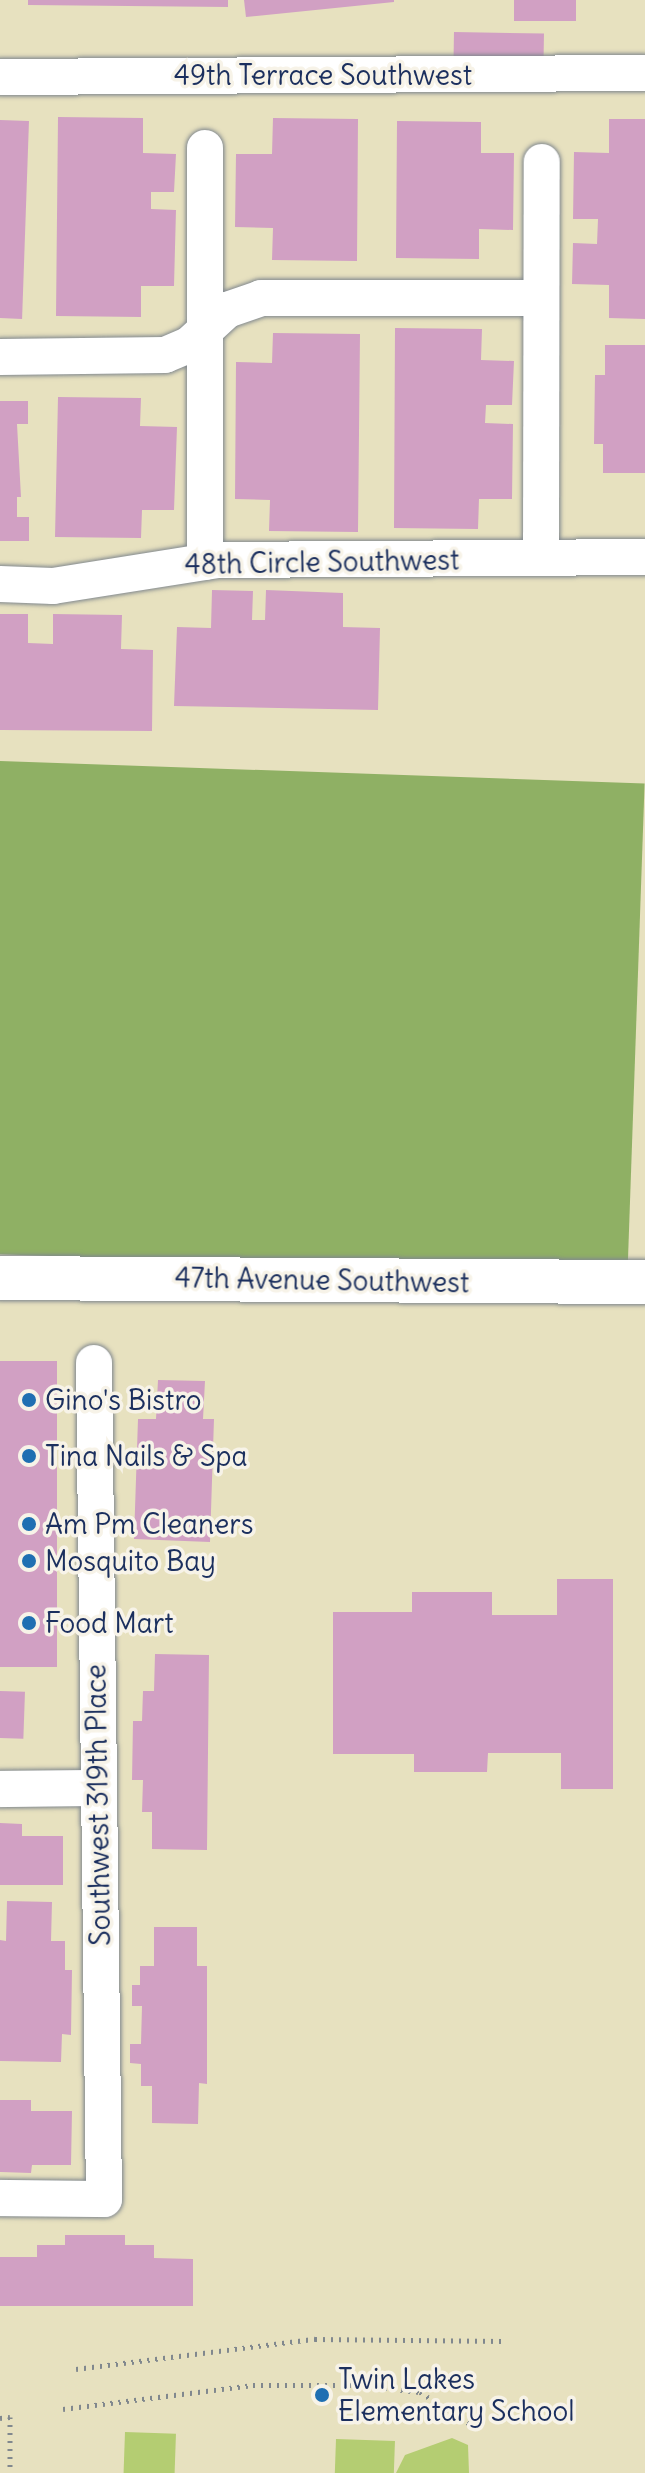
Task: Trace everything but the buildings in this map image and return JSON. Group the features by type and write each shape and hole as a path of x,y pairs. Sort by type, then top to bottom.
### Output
{"main road":[{"name":"47th Avenue Southwest","path":"0,1278 645,1282"}],"street":[{"name":"49th Terrace Southwest","path":"0,77 645,73"},
{"path":"205,148 205,562"},
{"path":"541,558 542,162"},
{"path":"0,357 165,355 189,345 227,310 261,298 541,298"},
{"name":"48th Circle Southwest","path":"0,584 53,586 205,562 645,557"},
{"name":"Southwest 319th Place","path":"0,2198 104,2199 94,1363"},
{"path":"0,1789 98,1788"}],"path":[{"path":"76,2369 315,2339 503,2341"},
{"path":"63,2409 253,2385 361,2385 420,2392 476,2428"},
{"path":"0,2418 10,2417 10,2473"}],"green space":[{"path":"0,761 645,784 627,1276 0,1254"},
{"path":"125,2432 176,2434 175,2473 124,2473"},
{"path":"452,2438 468,2445 469,2473 396,2473 405,2455"},
{"path":"336,2439 395,2441 394,2473 335,2473"}],"place":[{"name":"Gino's Bistro","path":"29,1400"},
{"name":"Tina Nails & Spa","path":"29,1456"},
{"name":"Am Pm Cleaners","path":"29,1524"},
{"name":"Mosquito Bay","path":"29,1561"},
{"name":"Food Mart","path":"29,1623"},
{"name":"Twin Lakes Elementary School","path":"322,2395"}]}
